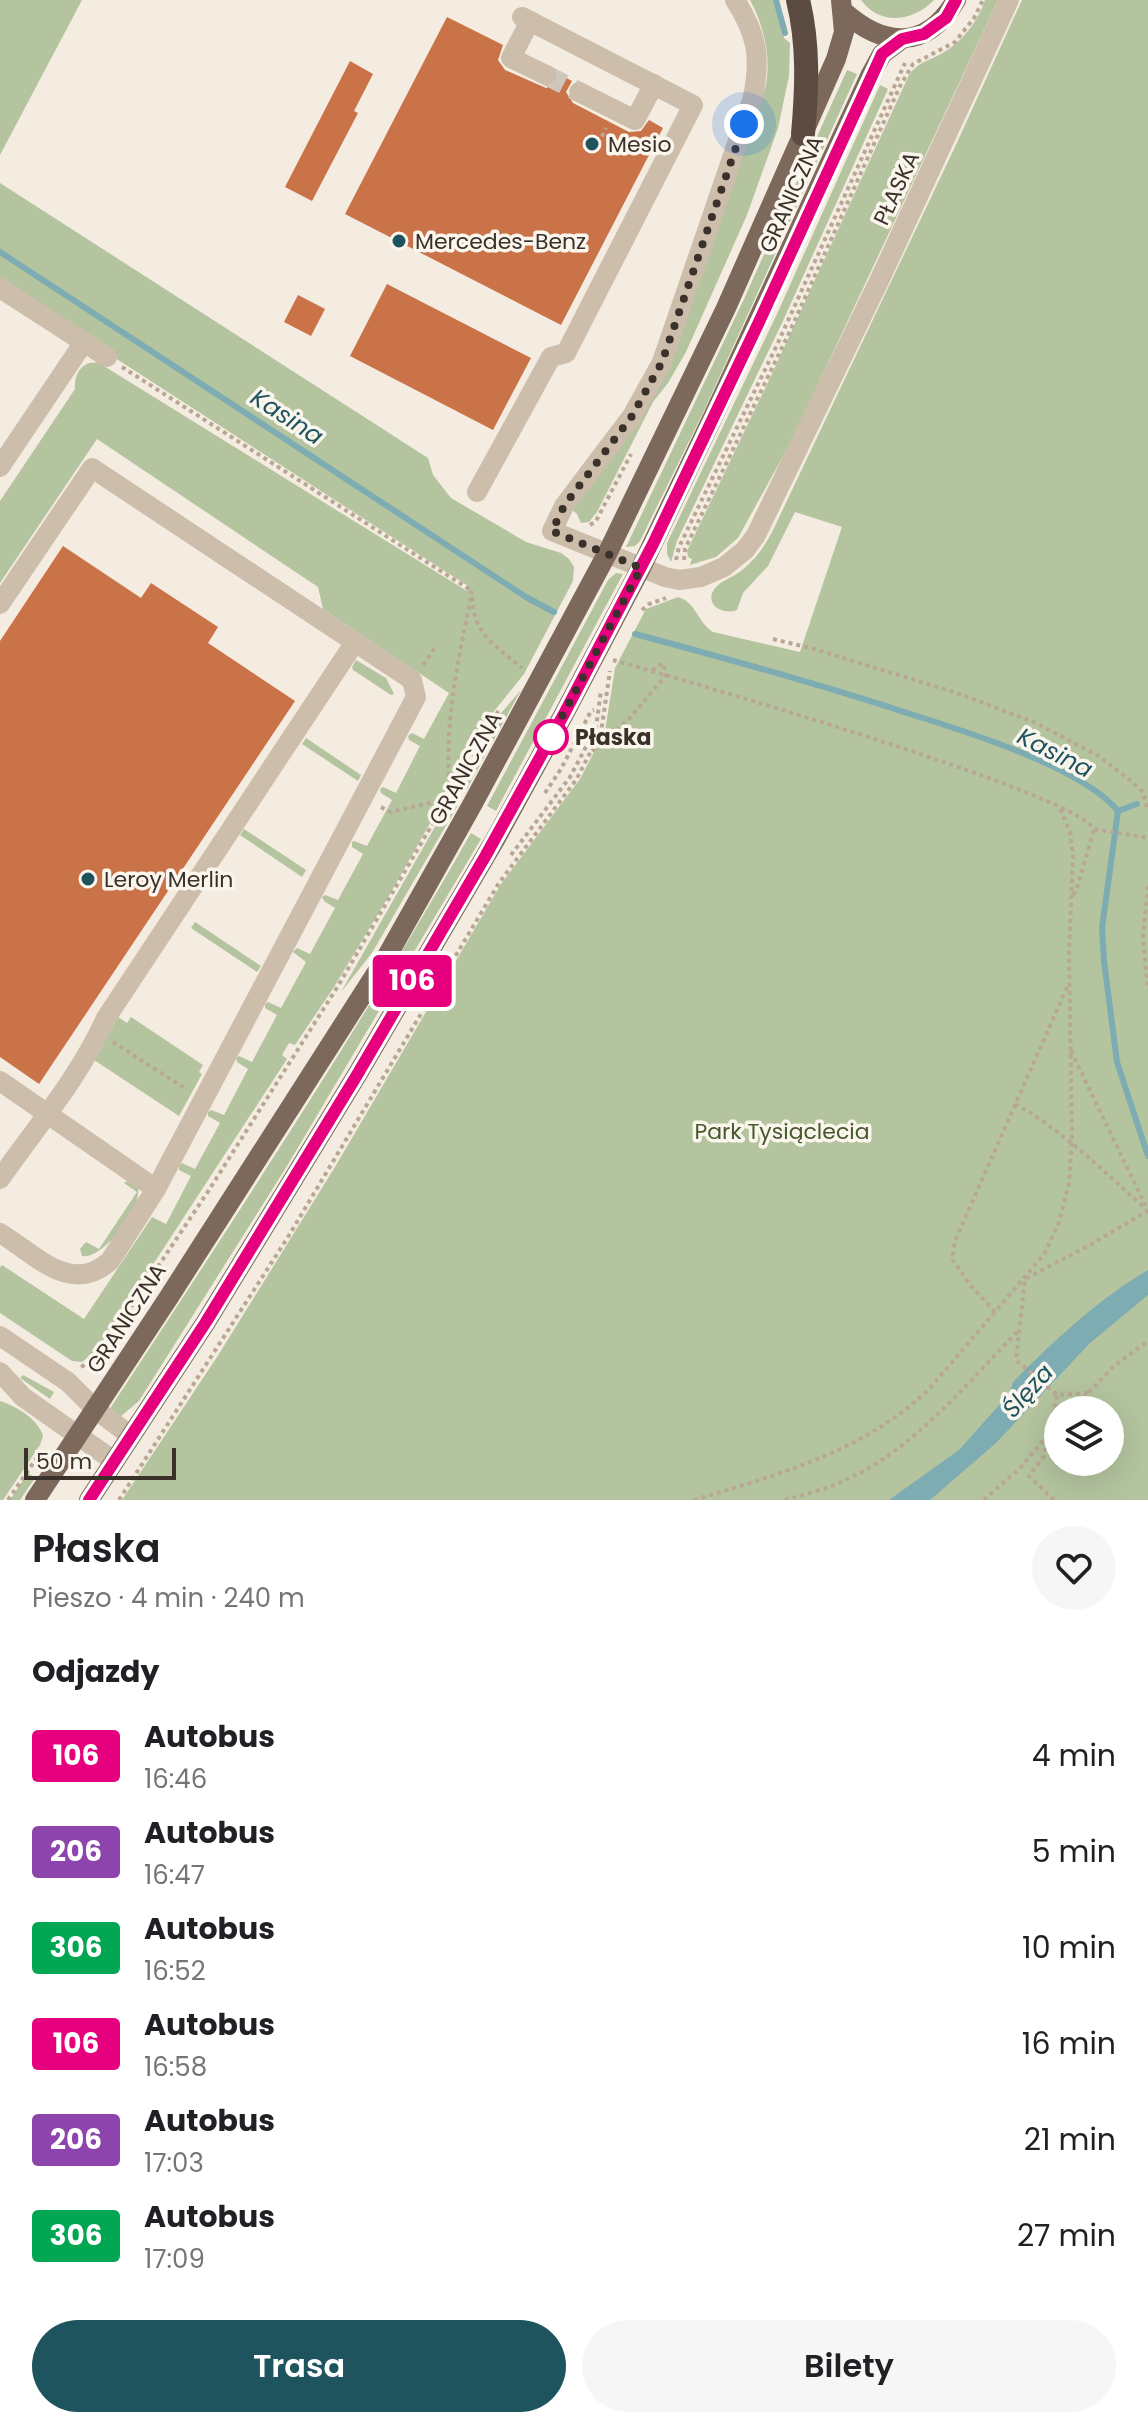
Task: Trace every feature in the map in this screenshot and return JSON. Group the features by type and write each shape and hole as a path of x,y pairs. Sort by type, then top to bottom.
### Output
{"highway":[{"path":"798,0 806,51 803,134"}],"main road":[{"path":"842,6 859,26 881,37 902,39 924,34 946,18 956,0"},
{"name":"GRANICZNA","path":"35,1500 386,958 485,781 608,552 726,308 836,59 844,32 842,6"},
{"name":"GRANICZNA","path":"89,1500 206,1322 357,1075 489,850 641,568 759,322 871,74 882,54 902,39"}],"street":[{"name":"PŁASKA","path":"735,0 747,19 756,43 756,81 700,255 662,362 632,416 564,506 552,531 673,580 701,577 734,560 756,535 879,281 1009,0"},
{"path":"477,492 551,357 566,353 693,105 526,19 511,58 546,75"},
{"path":"579,92 635,120 654,84"},
{"path":"0,288 107,357"},
{"path":"0,467 84,342"},
{"path":"0,604 92,468 412,680 416,697 156,1189 110,1261 101,1270 85,1276 61,1272 0,1233"},
{"path":"0,1179 88,1056 106,1018 355,642"},
{"path":"0,1081 156,1189"},
{"path":"0,1336 68,1382 95,1409 131,1436"},
{"path":"39,1362 10,1366 0,1371 23,1397 114,1461"}],"path":[{"path":"675,564 679,547 776,347 902,67 910,58 932,49 957,31 966,21 976,0"},
{"path":"684,566 685,549 790,331 898,85"},
{"path":"107,357 472,591"},
{"path":"472,591 473,616 482,632 528,674"},
{"path":"449,796 452,697 472,591"},
{"path":"642,611 649,604 668,597"},
{"path":"773,639 943,689 1036,723 1097,755 1145,792 1148,810"},
{"path":"595,655 825,723 1014,787 1091,822 1094,829 1078,885 1071,898"},
{"path":"119,1500 238,1318 499,883 576,780 601,732 610,670 616,661"},
{"path":"651,671 663,663 666,675"},
{"path":"590,753 629,719 666,675"},
{"path":"68,1382 78,1367 86,1366 97,1358 209,1190 338,986 503,705"},
{"path":"364,798 390,812 449,796"},
{"path":"694,1500 806,1464 884,1425 931,1387 1045,1253 1059,1222 1069,1183 1072,1141 1069,983 1073,855 1070,832 1059,806"},
{"path":"1094,829 1148,838"},
{"path":"1148,886 1143,937 1148,990"},
{"path":"996,1312 966,1280 952,1259 960,1226 1069,983"},
{"path":"99,1033 188,1091"},
{"path":"1070,1049 1148,1211"},
{"path":"1015,1104 1072,1141 1148,1211"},
{"path":"1025,1279 1148,1211"},
{"path":"1025,1279 1016,1360 1057,1395 1088,1393"},
{"path":"785,1500 850,1478 883,1459 958,1394 1018,1331"},
{"path":"1085,1396 1114,1366 1148,1341"},
{"path":"984,1500 1020,1468 1044,1440"},
{"path":"8,1500 39,1454"},
{"path":"1029,1476 1044,1456"},
{"path":"1020,1468 1054,1500"}],"green space":[{"path":"0,0 82,0 0,155"},
{"path":"750,0 773,0 784,38 790,43 789,76 778,128 747,215 686,352 653,402 597,512 589,522 581,523 572,510 680,332 765,89 768,66 765,43"},
{"path":"861,0 934,0 916,13 897,18 877,14"},
{"path":"985,0 998,0 792,440 738,538 716,557 690,565 692,559 687,551 909,75 920,64 941,54 962,38"},
{"name":"Park Tysiąclecia","path":"1022,0 1148,0 1148,1500 122,1500 217,1357 335,1167 501,884 580,779 605,731 615,668 646,609 678,597 689,604 713,632 800,652 842,527 795,512 768,566 743,593 737,610 720,610 711,598 718,585 750,563 771,535"},
{"path":"847,70 857,74 703,413 640,541 635,546 626,547 744,299"},
{"path":"880,85 888,89 782,323 677,541 671,562 667,543 777,314"},
{"path":"0,183 428,458 433,475 451,498 526,542 561,553 574,567 573,581 524,674 491,715 334,987 295,1045 289,1043 282,1055 287,1059 98,1349 82,1362 72,1361 0,1313 0,1267 2,1265 84,1319 152,1217 166,1224 191,1176 179,1170 179,1166 182,1163 195,1169 220,1123 208,1116 208,1112 211,1110 224,1115 248,1069 236,1058 239,1056 252,1062 277,1015 265,1008 265,1004 268,1002 281,1008 306,962 293,952 297,948 310,954 335,908 322,897 325,895 338,900 363,854 352,847 352,842 367,846 392,800 380,789 383,787 396,793 420,746 409,740 408,736 412,733 424,739 449,693 323,609 318,587 97,439 0,583 0,501 75,389 80,369 99,363 467,591 468,586 109,354 0,279"},
{"path":"616,573 623,574 496,811 487,806 608,580"},
{"path":"356,660 386,678 394,694 353,670"},
{"path":"521,690 464,793 459,785 496,719"},
{"path":"306,738 361,775 358,781 302,744"},
{"path":"448,804 458,805 372,953 341,992"},
{"path":"244,829 306,870 302,877 240,835"},
{"path":"471,833 481,839 287,1166 139,1401 120,1417 110,1410 111,1407 341,1051"},
{"path":"195,922 261,966 257,972 191,928"},
{"path":"118,1017 127,1023 131,1017 203,1065 199,1072 202,1074 179,1116 94,1060"},
{"path":"127,1181 138,1188 138,1197 128,1219 110,1242 91,1255 82,1256 80,1249 86,1242 99,1249 137,1192 124,1183"},
{"path":"23,1375 54,1392 50,1399 20,1378"},
{"path":"0,1401 26,1414 43,1436 3,1500 0,1500"},
{"path":"28,1473 35,1478 20,1500 10,1500"}],"water":[{"name":"Ślęza","path":"1148,1270 1148,1295 1090,1343 996,1443 930,1500 889,1500 959,1450 1010,1393 1013,1382 1045,1351 1094,1308"}],"building":[{"path":"447,17 503,45 498,60 505,70 546,88 554,85 559,74 572,81 566,92 573,103 629,132 641,131 649,120 663,128 561,325 345,214"},
{"path":"350,61 373,74 354,111 358,113 312,201 285,187"},
{"path":"387,284 531,358 493,430 350,356"},
{"path":"298,295 325,309 311,336 284,322"},
{"name":"Leroy Merlin","path":"63,546 141,598 151,583 218,627 208,643 295,701 39,1084 0,1057 0,641"}],"waterway":[{"path":"776,0 785,33"},
{"name":"Kasina","path":"0,252 526,597 554,612"},
{"name":"Kasina","path":"635,634 837,691 987,739 1077,779 1118,811 1102,928 1104,961 1117,1062 1148,1156"},
{"path":"1118,811 1137,804"}],"tunnel":[{"path":"546,75 579,92"}],"bus line":[{"name":"106","path":"89,1500 206,1322 357,1075 486,855 564,714 653,544 882,54 902,39 924,34 946,18 956,0"}],"place":[{"name":"Mesio","path":"592,144"},
{"name":"Mercedes-Benz","path":"399,241"},
{"name":"Płaska","path":"551,737"},
{"name":"Leroy Merlin","path":"88,879"}],"route":[{"path":"551,737 641,568 552,531 564,506 632,416 662,362 744,124"}]}
